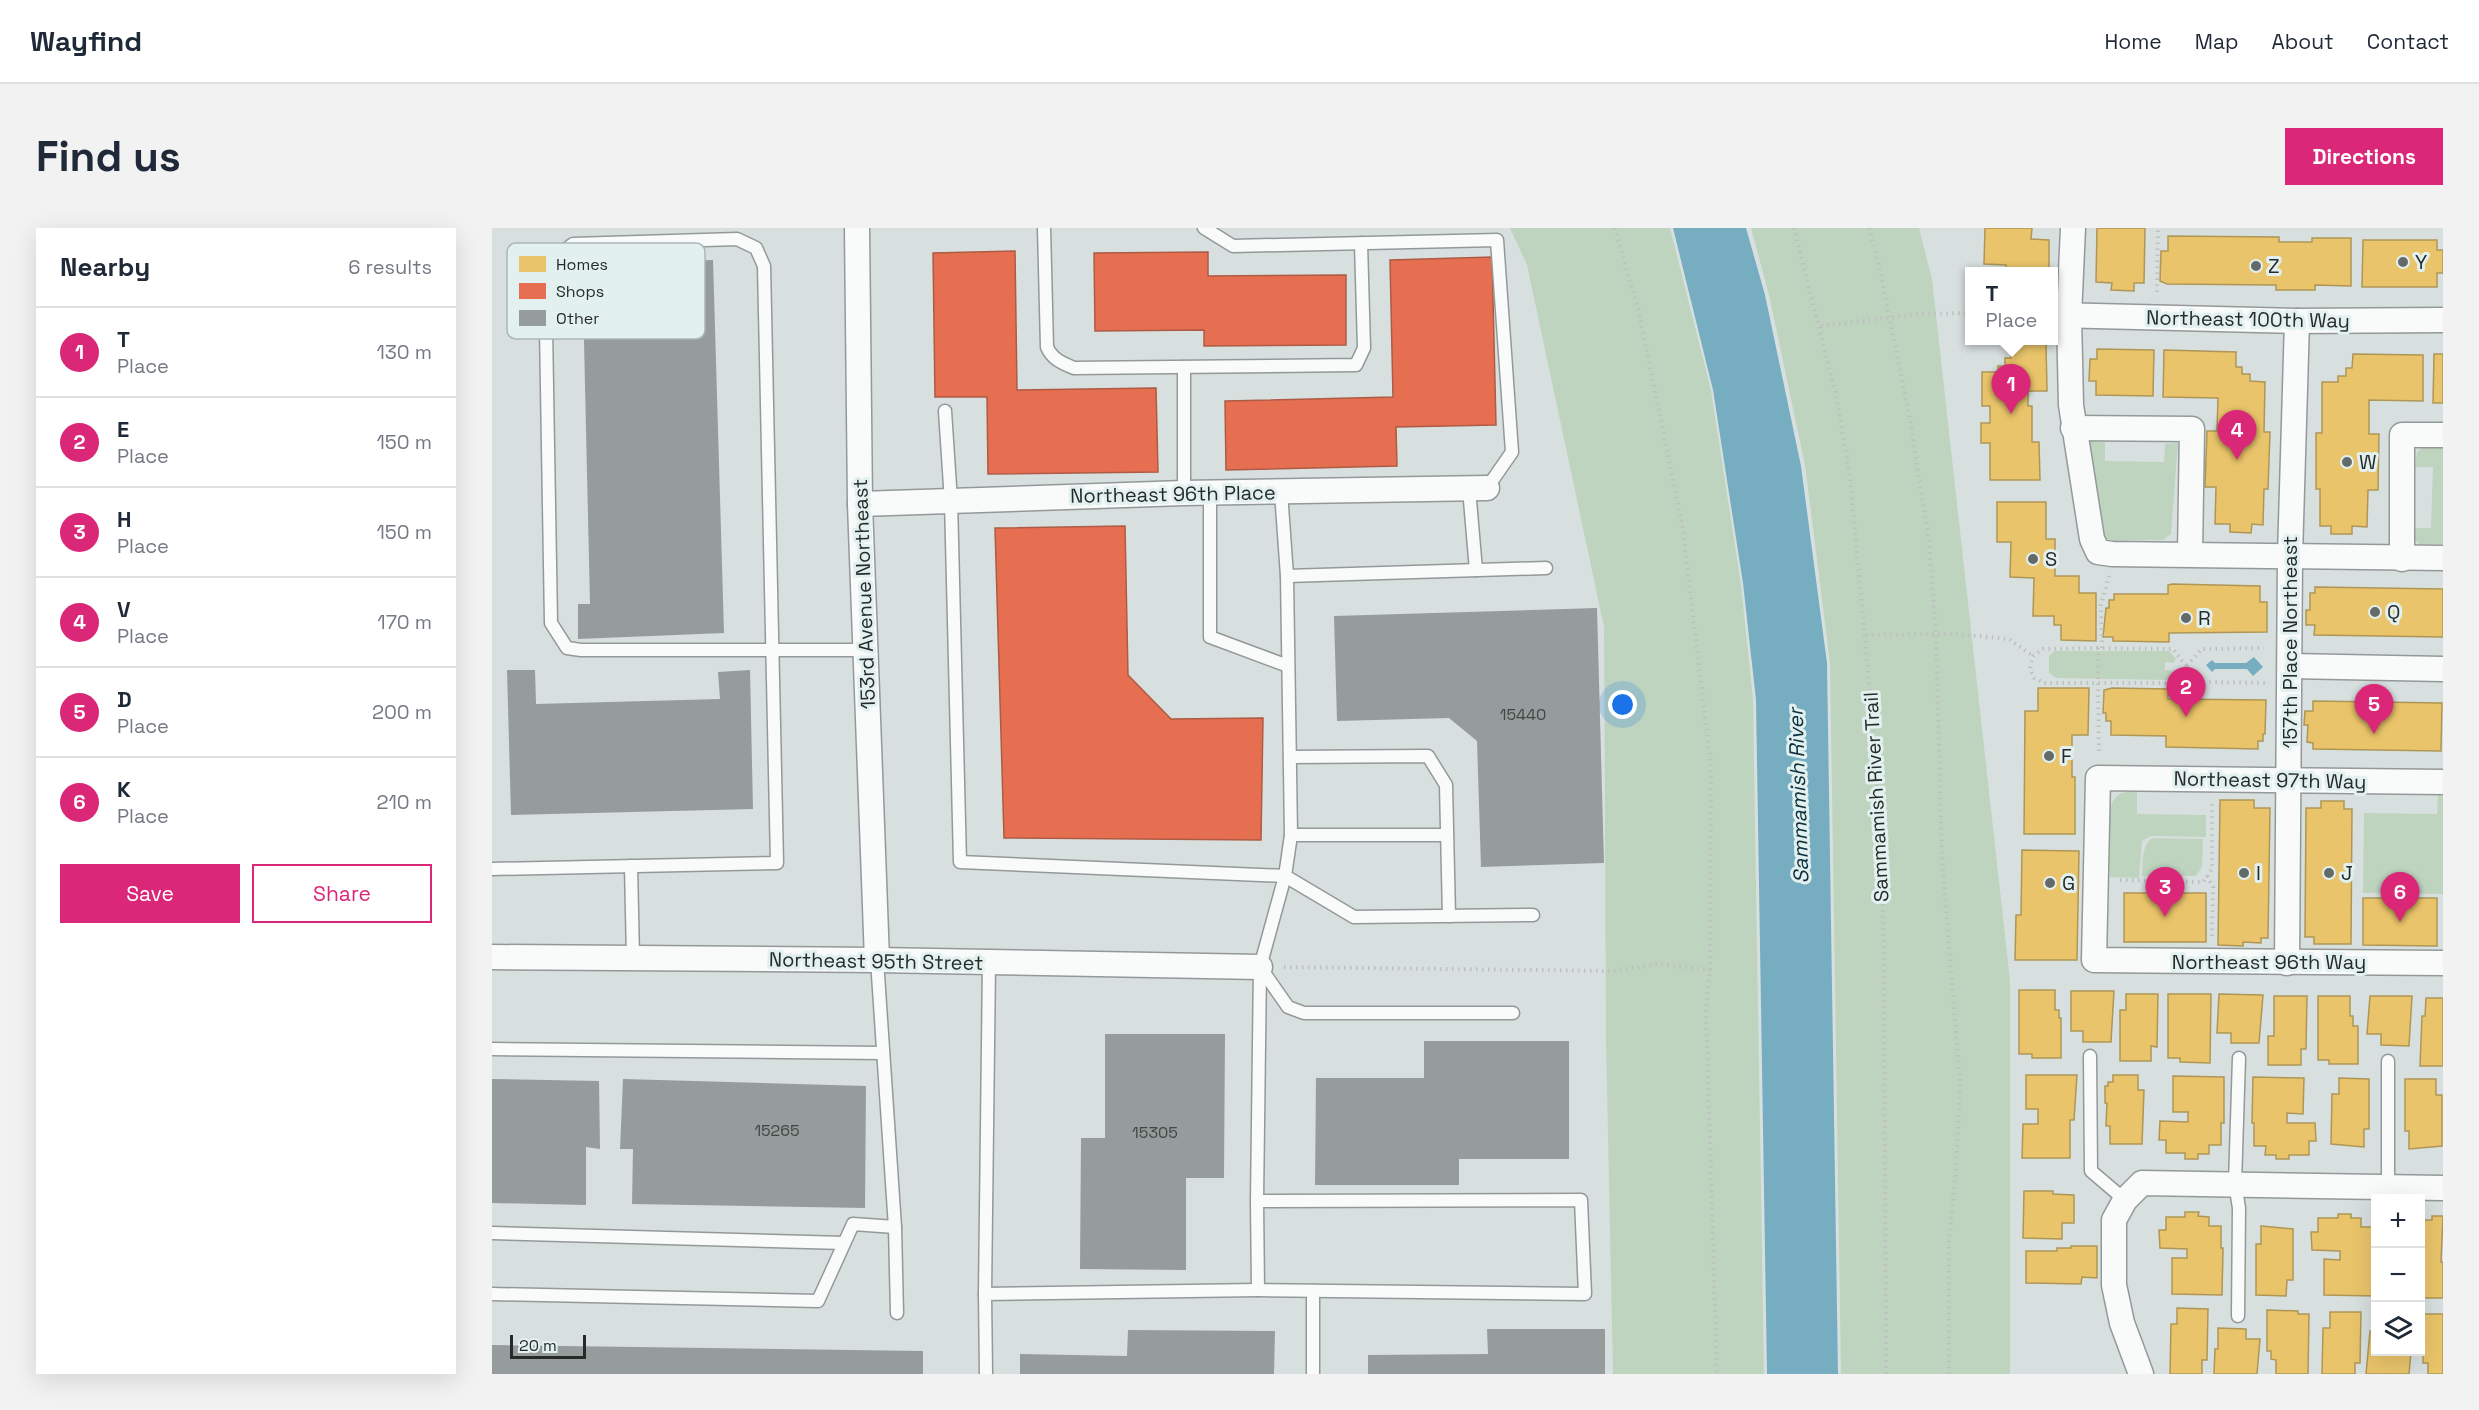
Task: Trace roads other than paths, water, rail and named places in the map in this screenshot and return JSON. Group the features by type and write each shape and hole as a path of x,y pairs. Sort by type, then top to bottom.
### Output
{"street":[{"name":"153rd Avenue Northeast","path":"857,228 860,504 877,960"},
{"path":"2069,230 2061,315 2073,428 2092,538 2104,560 2112,554 2443,558"},
{"name":"Northeast 100th Way","path":"2061,315 2297,321 2443,321"},
{"name":"157th Place Northeast","path":"2288,963 2289,780 2282,675 2290,556 2297,321"},
{"path":"2073,428 2192,429 2190,554"},
{"path":"2402,559 2402,435 2443,435"},
{"name":"Northeast 96th Place","path":"860,504 1184,493 1478,488"},
{"path":"2282,675 2443,669"},
{"name":"Northeast 97th Way","path":"2094,960 2098,770 2289,780 2443,782"},
{"name":"Northeast 95th Street","path":"492,957 877,960 1260,967"},
{"name":"Northeast 96th Way","path":"2094,960 2443,963"},
{"path":"2141,1374 2122,1323 2114,1285 2114,1220 2125,1200 2142,1183 2235,1183 2388,1192 2443,1188"}],"lane":[{"path":"1044,228 1047,347 1050,354 1057,360 1074,368 1356,365 1364,348 1361,243"},
{"path":"1204,228 1233,246 1497,240 1512,452 1478,488 1476,570"},
{"path":"492,869 777,863 764,266 756,248 737,239 606,243"},
{"path":"546,339 551,623 567,648 581,650 866,650"},
{"path":"1184,367 1184,493"},
{"path":"945,411 951,501 960,862 1285,876 1354,917 1533,915"},
{"path":"1258,1290 1260,967 1285,876 1291,835 1287,576 1281,492"},
{"path":"1210,493 1210,637 1288,666"},
{"path":"1287,576 1546,568"},
{"path":"1290,757 1428,756 1446,785 1449,916"},
{"path":"1291,835 1447,835"},
{"path":"631,866 633,958"},
{"path":"877,960 895,1227 897,1313"},
{"path":"987,1374 985,1294 989,962"},
{"path":"1260,967 1288,1007 1304,1013 1514,1013"},
{"path":"492,1049 883,1053"},
{"path":"2090,1056 2091,1171 2125,1200"},
{"path":"2238,1316 2239,1208 2235,1183 2240,1058"},
{"path":"2388,1061 2388,1192"},
{"path":"985,1294 1258,1290 1585,1294 1581,1200 1257,1201"},
{"path":"492,1294 818,1300 853,1224 895,1227"},
{"path":"492,1233 844,1243"},
{"path":"1313,1291 1313,1374"}],"water":[{"name":"Sammamish River","path":"1673,228 1746,228 1765,295 1801,466 1827,663 1838,1374 1767,1374 1756,700 1743,583 1713,390"},
{"path":"2254,657 2263,667 2253,676 2247,669 2215,669 2212,672 2206,665 2212,660 2215,663 2246,663"}],"place":[{"name":"Y","path":"2403,262"},
{"name":"Z","path":"2256,266"},
{"name":"T","path":"2011,414"},
{"name":"V","path":"2237,460"},
{"name":"W","path":"2347,462"},
{"name":"S","path":"2033,559"},
{"name":"Q","path":"2375,612"},
{"name":"R","path":"2186,618"},
{"name":"E","path":"2186,717"},
{"name":"D","path":"2374,734"},
{"name":"F","path":"2049,756"},
{"name":"I","path":"2244,873"},
{"name":"J","path":"2329,873"},
{"name":"G","path":"2050,883"},
{"name":"H","path":"2165,917"},
{"name":"K","path":"2400,922"}]}
